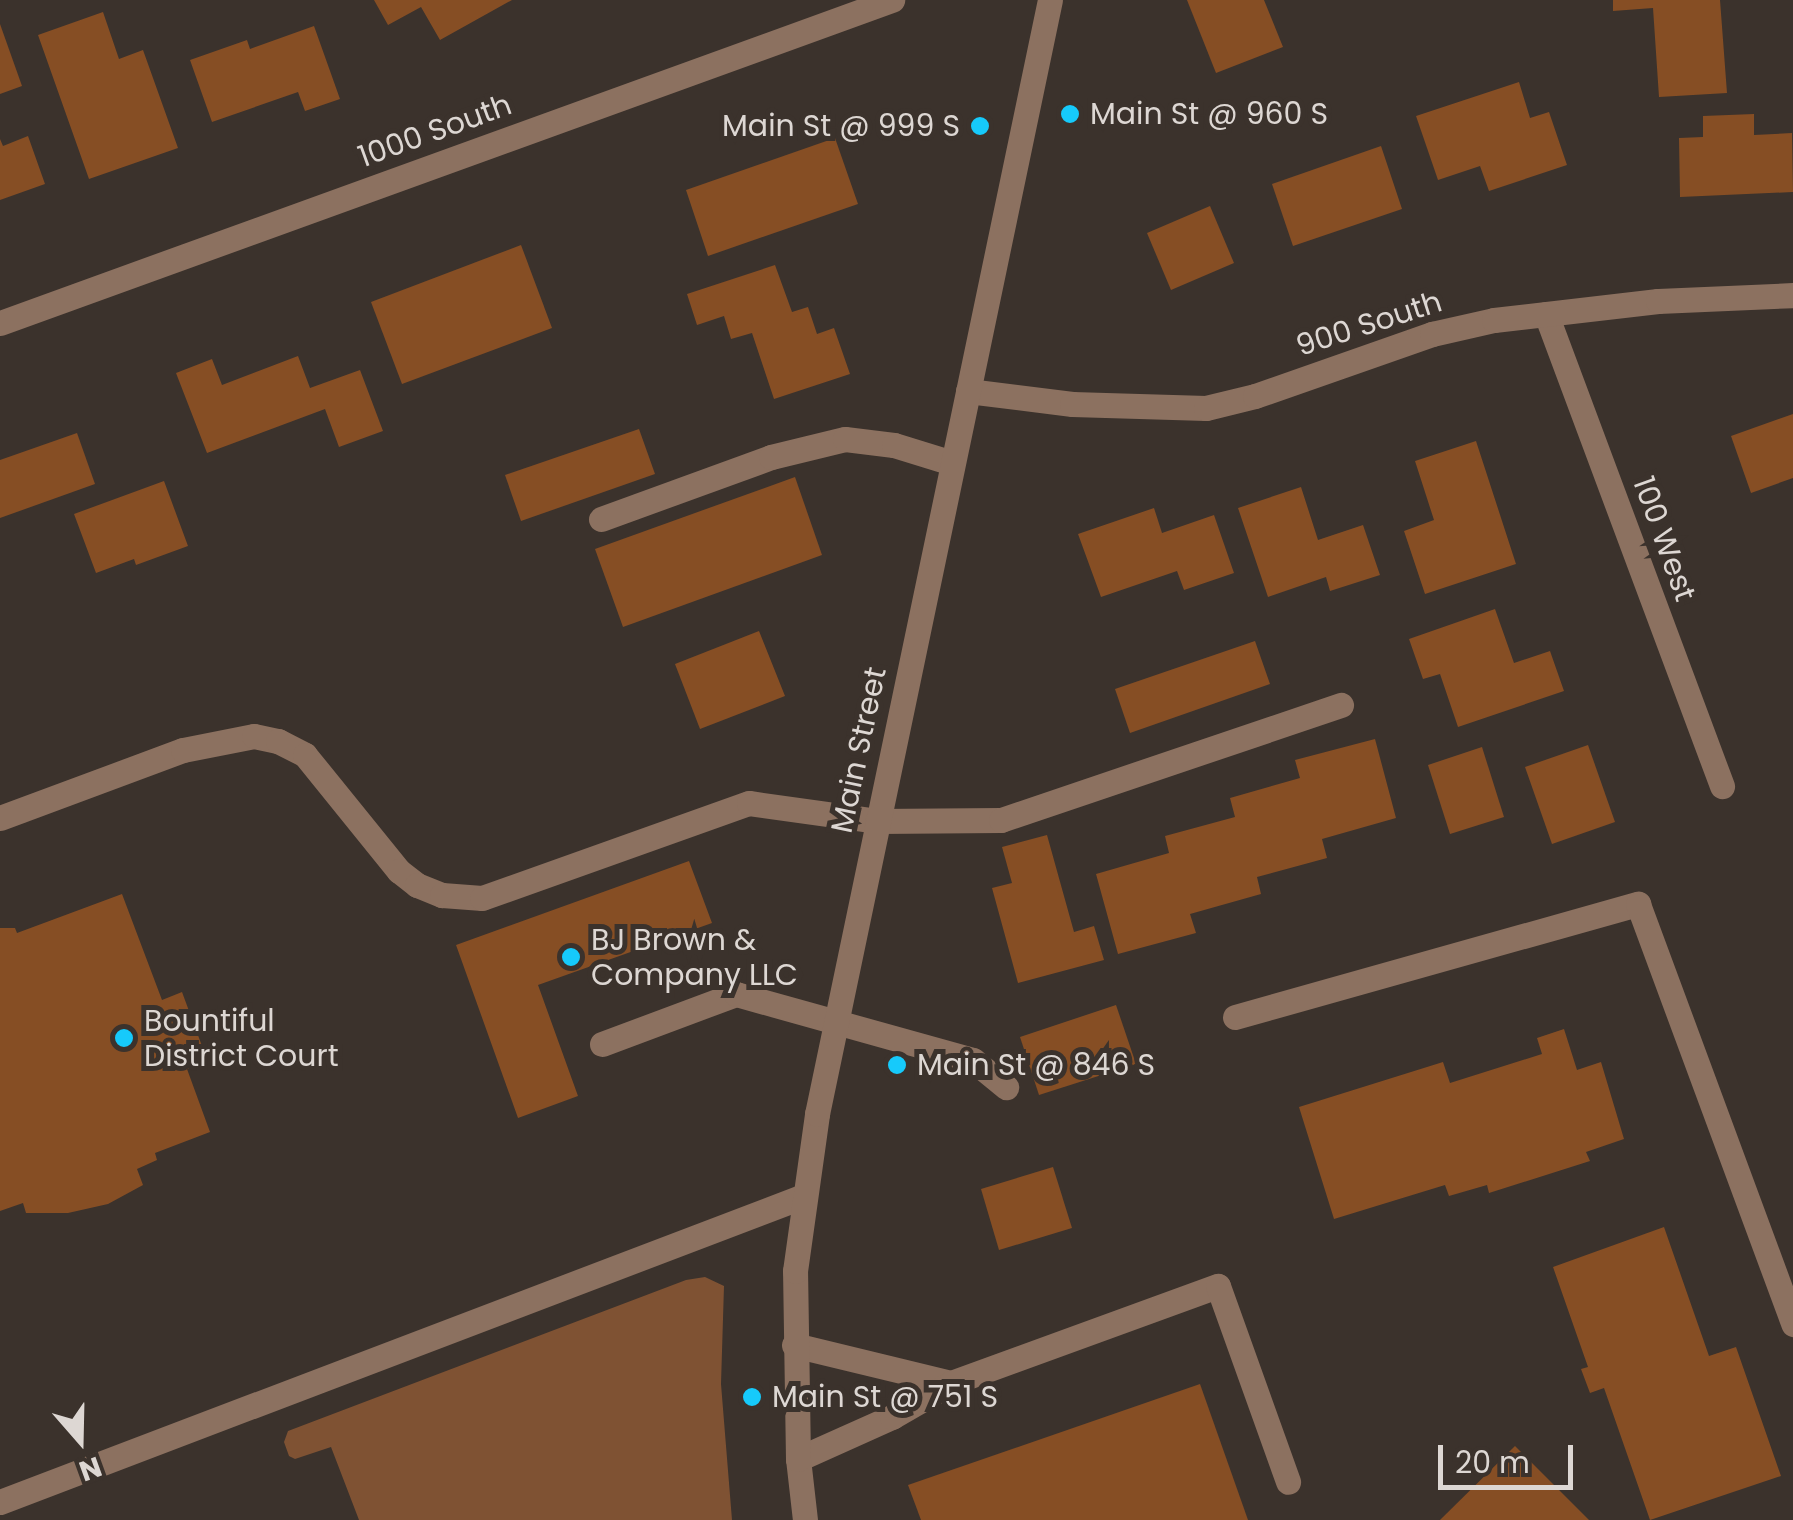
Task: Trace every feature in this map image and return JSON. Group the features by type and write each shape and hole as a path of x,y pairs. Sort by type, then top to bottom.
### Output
{"street":[{"name":"1000 South","path":"0,322 892,0"},
{"name":"Main Street","path":"805,1520 798,1460 794,1345 795,1271 804,1196 835,1019 1050,0"},
{"name":"900 South","path":"968,390 1072,404 1206,408 1269,392 1432,334 1546,314 1658,301 1793,294"},
{"name":"100 West","path":"1546,314 1722,786"},
{"path":"600,520 772,457 845,439 894,446 952,462"},
{"path":"0,818 183,750 254,736 278,740 305,755 399,871 417,885 466,899 502,893 750,803 877,821 1001,820 1342,705"},
{"path":"1236,1017 1638,904 1793,1324"},
{"path":"602,1044 736,994 973,1060 1006,1087"},
{"path":"0,1502 804,1196"},
{"path":"798,1460 892,1417 951,1383 1218,1286 1288,1482"},
{"path":"794,1345 951,1383"}],"shaded area":[{"path":"705,1277 724,1286 721,1384 732,1520 359,1520 331,1447 295,1459 289,1456 284,1442 288,1431 686,1280"}],"building":[{"path":"374,0 512,0 440,40 421,7 388,25"},
{"path":"1187,0 1264,0 1283,47 1216,73"},
{"path":"1613,0 1720,0 1727,93 1659,97 1653,8 1613,11"},
{"path":"103,12 119,59 143,50 178,148 89,179 38,35"},
{"path":"0,24 22,86 0,94"},
{"path":"314,26 340,99 305,111 298,92 212,122 190,60 247,40 250,49"},
{"path":"1519,82 1530,118 1549,112 1567,165 1489,191 1480,166 1438,180 1416,116"},
{"path":"1754,114 1754,135 1792,133 1793,192 1680,197 1679,138 1703,137 1703,116"},
{"path":"28,136 45,184 0,200 0,139 3,146"},
{"path":"835,138 858,204 708,256 686,190"},
{"path":"1381,146 1402,209 1293,246 1272,184"},
{"path":"1210,206 1234,263 1171,290 1147,233"},
{"path":"521,245 552,328 402,384 371,302"},
{"path":"775,265 792,312 808,307 817,334 834,328 850,374 774,399 752,333 731,339 724,316 697,325 687,294"},
{"path":"298,356 310,388 360,370 383,431 339,447 325,409 207,453 176,373 212,359 222,385"},
{"path":"1793,414 1793,478 1751,493 1731,436"},
{"path":"639,429 655,474 521,521 505,475"},
{"path":"77,433 95,484 0,518 0,460"},
{"path":"1476,441 1516,564 1425,594 1404,531 1434,520 1415,461"},
{"path":"795,477 822,555 623,627 595,549"},
{"path":"164,481 188,546 136,565 134,559 96,573 74,514"},
{"path":"1301,487 1318,540 1363,525 1380,575 1330,591 1326,577 1268,597 1238,508"},
{"path":"1154,508 1162,533 1214,515 1234,573 1184,590 1177,571 1101,597 1078,534"},
{"path":"1495,609 1514,663 1550,651 1564,691 1458,727 1440,674 1423,679 1409,639"},
{"path":"759,631 785,696 700,729 675,664"},
{"path":"1255,641 1270,684 1130,733 1115,689"},
{"path":"1375,739 1396,818 1322,839 1327,858 1257,877 1261,894 1190,914 1196,933 1118,954 1096,874 1169,853 1165,836 1235,817 1230,798 1300,778 1295,760"},
{"path":"1588,745 1615,822 1552,844 1525,767"},
{"path":"1482,747 1504,817 1450,834 1428,765"},
{"path":"1047,835 1074,932 1094,926 1104,960 1018,983 992,888 1012,883 1002,847"},
{"path":"689,861 712,923 538,985 578,1096 518,1118 456,945"},
{"path":"122,894 162,1000 182,992 202,1046 190,1050 195,1066 187,1069 210,1132 155,1153 157,1160 137,1169 143,1185 108,1204 68,1213 26,1213 23,1203 0,1211 0,928 15,928 17,933"},
{"path":"1116,1005 1136,1064 1039,1095 1020,1037"},
{"path":"1564,1029 1577,1070 1601,1062 1624,1139 1586,1152 1590,1161 1489,1193 1487,1185 1449,1196 1445,1185 1334,1219 1299,1107 1443,1062 1450,1083 1542,1054 1537,1038"},
{"path":"1053,1167 1072,1228 999,1250 981,1189"},
{"path":"1664,1227 1709,1356 1736,1347 1781,1476 1650,1520 1604,1388 1590,1393 1581,1369 1588,1367 1553,1267"},
{"path":"1200,1384 1248,1520 921,1520 908,1485"},
{"path":"1515,1446 1589,1520 1440,1520"}],"place":[{"name":"Main St @ 960 S","path":"1070,114"},
{"name":"Main St @ 999 S","path":"980,126"},
{"name":"BJ Brown & Company LLC","path":"571,957"},
{"name":"Bountiful District Court","path":"124,1038"},
{"name":"Main St @ 846 S","path":"897,1065"},
{"name":"Main St @ 751 S","path":"752,1397"}]}
